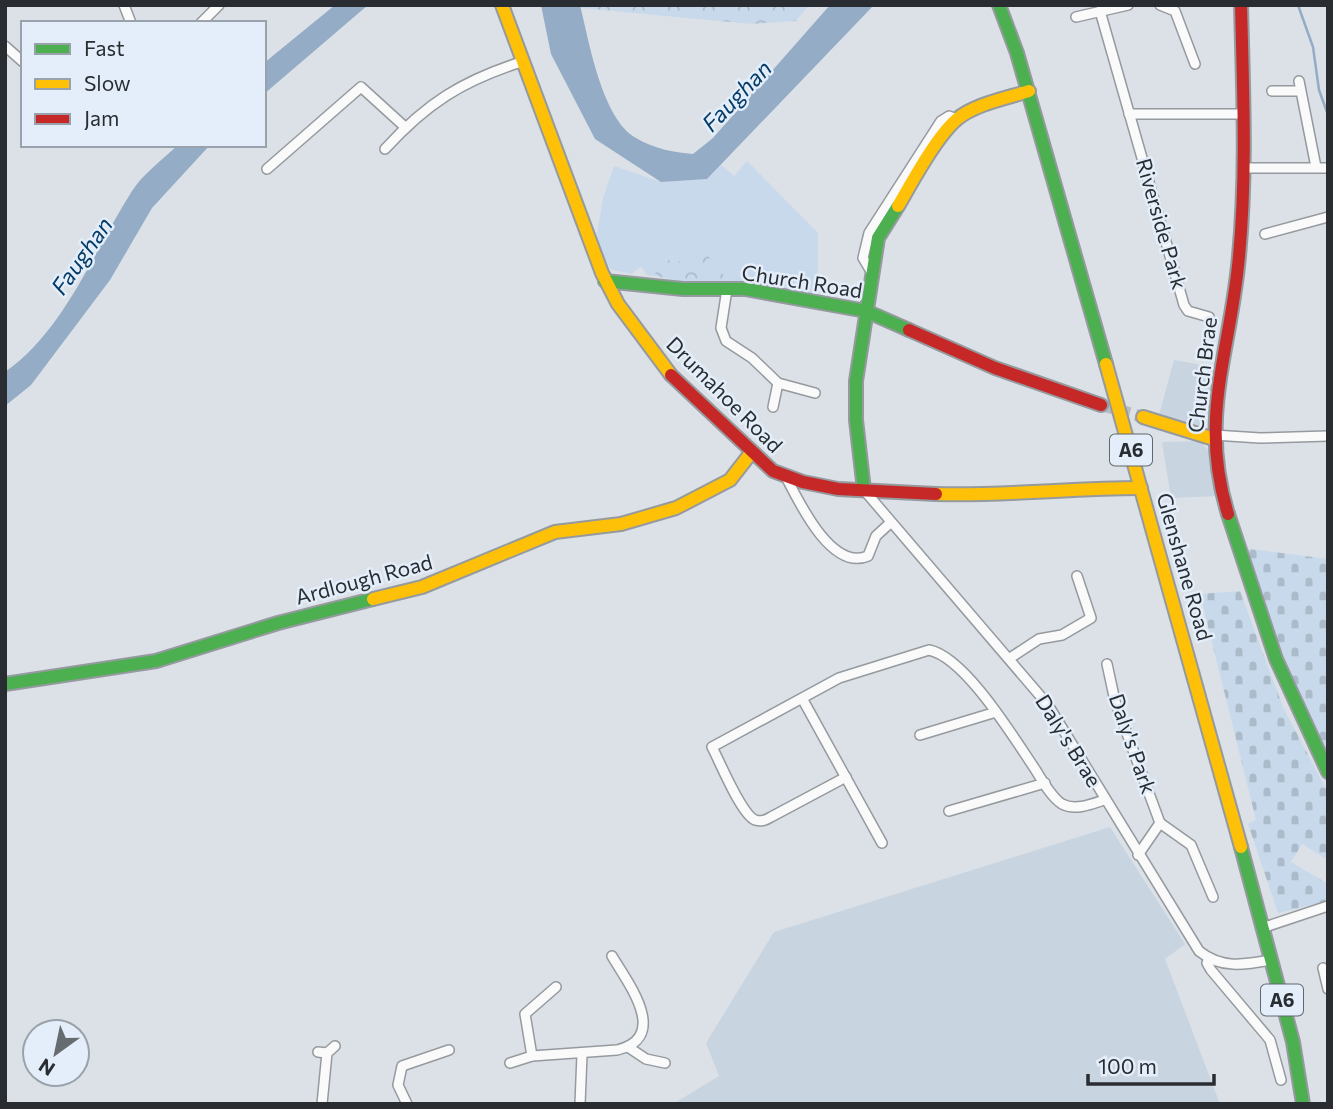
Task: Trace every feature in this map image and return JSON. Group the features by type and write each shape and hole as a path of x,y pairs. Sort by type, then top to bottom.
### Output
{"main road":[{"name":"Drumahoe Road","path":"502,5 606,281 657,359 751,453 773,471 826,486 994,496 1073,488 1142,488"},
{"name":"Glenshane Road","path":"999,5 1029,92 1142,488 1293,1042 1303,1104"},
{"name":"Church Brae","path":"1241,5 1244,168 1238,264 1220,360 1214,437 1221,491 1264,632 1306,731 1328,772"},
{"path":"864,490 856,396 872,273 874,235 957,119 983,106 1029,92"},
{"name":"Church Road","path":"606,281 617,280 683,289 770,292 866,311 995,368 1101,405"},
{"path":"1143,417 1214,437"},
{"name":"Ardlough Road","path":"5,684 156,661 278,623 422,587 555,532 621,524 676,508 730,480 751,453"}],"street":[{"path":"203,21 219,5"},
{"path":"1076,17 1128,5"},
{"path":"1160,5 1171,8 1176,13 1195,64"},
{"name":"Riverside Park","path":"1100,11 1184,305 1195,314 1209,317"},
{"path":"5,46 21,60"},
{"path":"385,149 405,127 443,95 485,74 522,62"},
{"path":"1299,80 1316,167"},
{"path":"267,169 361,87 405,127"},
{"path":"1272,91 1300,91"},
{"path":"1129,114 1243,114"},
{"path":"1244,168 1328,168"},
{"path":"1265,234 1328,217"},
{"path":"727,289 723,335 778,383 815,393"},
{"path":"773,407 778,383"},
{"path":"1214,437 1328,436"},
{"path":"785,475 814,525 828,544 839,553 862,559 868,556 876,536 889,524"},
{"name":"Daly's Brae","path":"864,490 889,524 1010,658 1061,723 1138,855 1192,940 1209,959 1207,963 1211,970 1270,1040 1281,1080"},
{"path":"1010,658 1038,639 1062,635 1091,618 1077,576"},
{"path":"846,777 763,821 750,816 744,808 712,747 839,678 918,652 940,652 951,660 996,712 1062,804 1079,807 1104,800"},
{"name":"Daly's Park","path":"1107,664 1115,702 1160,823"},
{"path":"803,699 882,843"},
{"path":"920,736 996,712"},
{"path":"949,811 1045,783"},
{"path":"1138,855 1160,823 1191,845 1213,897"},
{"path":"1262,928 1328,906"},
{"path":"510,1063 532,1056 582,1055 628,1048 639,1036 645,1020 642,1007 612,956"},
{"path":"1209,959 1234,965 1271,960"},
{"path":"1323,968 1328,988"},
{"path":"532,1056 525,1014 556,987"},
{"path":"322,1104 323,1053 335,1046"},
{"path":"628,1048 646,1059 665,1063"},
{"path":"407,1104 398,1085 402,1066 449,1050"},
{"path":"580,1104 582,1055"}],"shaded area":[{"path":"335,5 368,5 266,92 266,61"},
{"path":"541,5 580,5 599,78 614,114 624,128 650,145 693,154 713,138 830,5 874,5 707,179 661,182 595,139 551,54"},
{"path":"176,147 208,147 152,208 110,280 31,385 5,406 5,372 45,335 76,289 118,215 147,173"},
{"path":"1174,360 1213,367 1212,400 1203,431 1159,415"},
{"path":"1200,441 1209,451 1219,496 1171,498 1162,442"},
{"path":"1110,827 1185,944 1165,959 1220,1104 673,1104 719,1076 706,1043 774,932"}],"green space":[{"path":"580,5 809,5 796,21 751,24 581,8"},
{"path":"747,161 818,233 818,273 814,295 746,281 729,282 706,253 677,263 661,258 655,276 647,275 641,267 631,274 610,269 596,240 603,198 614,166 661,182 707,179 721,165 734,176"},
{"path":"695,251 706,253 729,282 693,284 655,276 657,261 661,258 677,263"},
{"path":"1244,548 1328,559 1328,758 1255,590"},
{"path":"1240,591 1283,707 1328,793 1328,860 1302,844 1291,862 1328,884 1328,901 1278,913 1248,824 1256,820 1200,594"}],"waterway":[{"path":"949,5 962,5"},
{"path":"1298,5 1313,47 1319,90 1328,115"}],"tunnel":[{"path":"1101,405 1143,417"}],"traffic: fast":[{"path":"999,5 1017,53 1106,364"},
{"path":"864,490 856,420 856,381 878,238 898,206"},
{"path":"605,281 683,289 745,289 866,311 909,330"},
{"path":"1228,514 1276,659 1328,772"},
{"path":"5,684 156,661 278,623 373,599"},
{"path":"1241,847 1293,1042 1303,1104"}],"traffic: slow":[{"path":"502,5 602,273 618,304 671,375"},
{"path":"898,206 933,148 957,119 982,105 1029,91"},
{"path":"1106,364 1241,847"},
{"path":"1143,417 1214,439"},
{"path":"373,599 422,587 555,532 621,524 676,508 730,480 751,453"},
{"path":"936,494 1141,488"}],"traffic: jam":[{"path":"1228,514 1216,446 1216,414 1235,290 1243,193 1241,5"},
{"path":"909,330 995,368 1101,405"},
{"path":"671,375 773,471 803,482 838,489 936,494"}],"water label":[{"name":"Faughan","path":"737,96"},
{"name":"Faughan","path":"82,256"}]}
